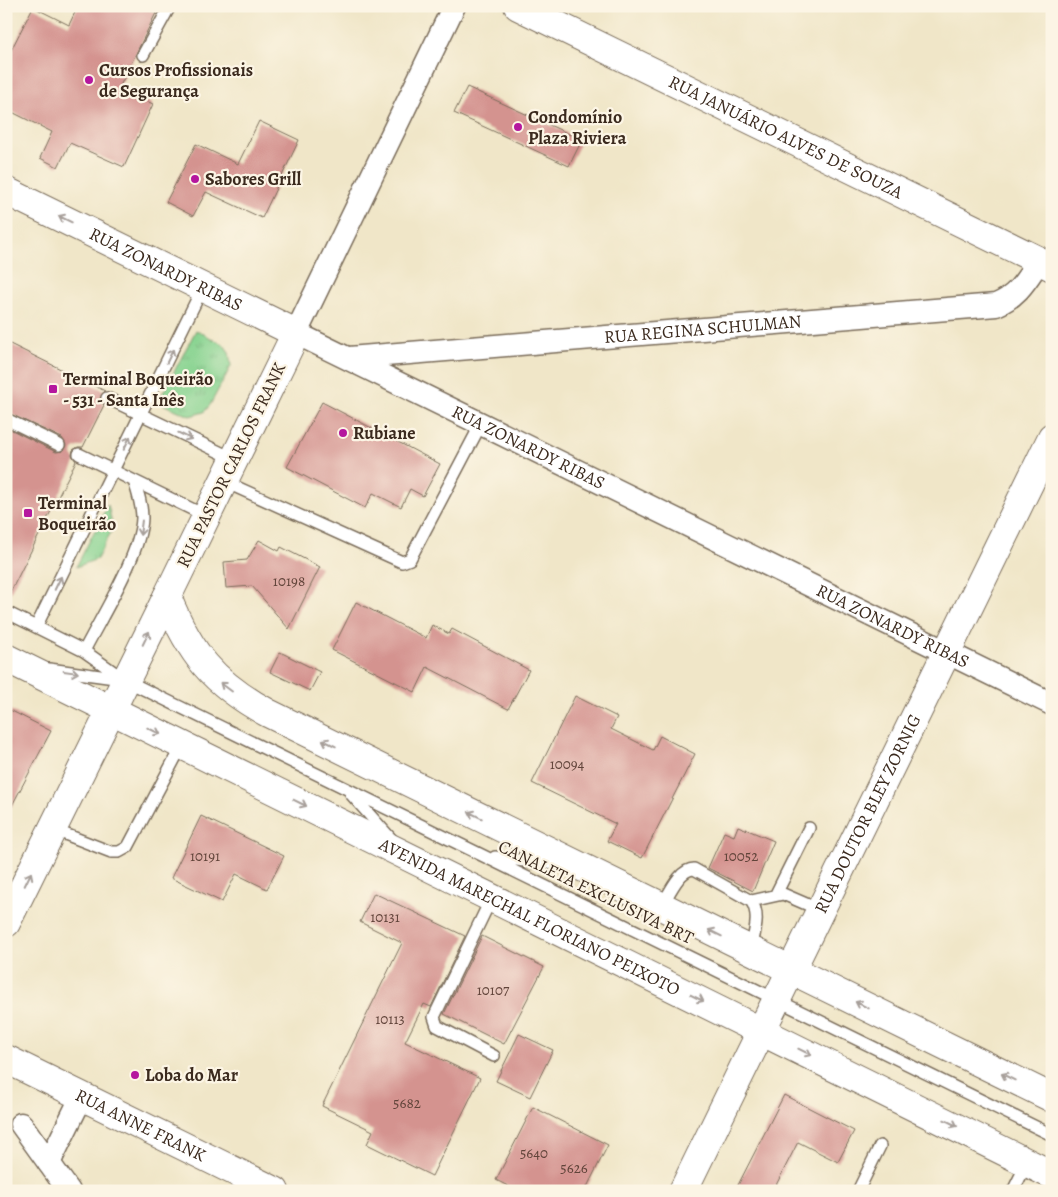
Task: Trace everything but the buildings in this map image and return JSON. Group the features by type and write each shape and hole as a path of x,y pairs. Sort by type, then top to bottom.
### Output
{"main road":[{"name":"RUA JANUÁRIO ALVES DE SOUZA","path":"518,6 1045,264"},
{"name":"RUA ZONARDY RIBAS","path":"6,191 296,332"},
{"name":"RUA PASTOR CARLOS FRANK","path":"6,923 296,332"},
{"name":"RUA DOUTOR BLEY ZORNIG","path":"682,1191 1052,437"},
{"path":"166,597 188,645 203,666 220,683 244,700 1052,1098"},
{"name":"AVENIDA MARECHAL FLORIANO PEIXOTO","path":"14,662 1052,1175"},
{"name":"RUA ANNE FRANK","path":"6,1059 275,1191"}],"street":[{"name":"RUA PASTOR CARLOS FRANK","path":"296,332 454,6"},
{"name":"RUA REGINA SCHULMAN","path":"348,358 996,306 1009,300 1020,291 1045,264"},
{"name":"RUA ZONARDY RIBAS","path":"296,332 1052,704"},
{"path":"49,1163 82,1096"},
{"path":"21,1124 69,1191"}],"lane":[{"path":"143,54 170,6"},
{"path":"6,612 36,627 203,287"},
{"path":"107,398 141,414 228,470 402,562 410,559 481,424"},
{"path":"6,419 59,445"},
{"path":"79,454 206,516"},
{"path":"84,651 138,545 142,517 141,504 134,481"},
{"name":"CANALETA EXCLUSIVA BRT","path":"36,627 84,651 125,680 1052,1135"},
{"name":"CANALETA EXCLUSIVA BRT","path":"14,662 125,680"},
{"path":"52,829 111,852 119,852 128,847 182,745"},
{"path":"347,789 391,838 418,861"},
{"path":"776,894 809,828"},
{"path":"483,856 538,863 572,863"},
{"path":"661,907 683,873 689,869 694,869 751,901 757,914 751,950"},
{"path":"751,901 776,894 791,896 820,910"},
{"path":"492,897 434,1017 436,1026 494,1056"},
{"path":"858,1191 880,1146"},
{"path":"1013,1191 1028,1162"}],"green space":[{"path":"196,330 224,345 229,352 231,366 210,405 204,412 190,416 158,402"},
{"path":"108,505 113,528 97,559 76,567"}],"place":[{"name":"Cursos Profissionais de Segurança","path":"89,80"},
{"name":"Condomínio Plaza Riviera","path":"518,127"},
{"name":"Sabores Grill","path":"195,179"},
{"name":"Terminal Boqueirão - 531 - Santa Inês","path":"53,389"},
{"name":"Rubiane","path":"343,433"},
{"name":"Terminal Boqueirão","path":"28,513"},
{"name":"Loba do Mar","path":"135,1075"}]}
